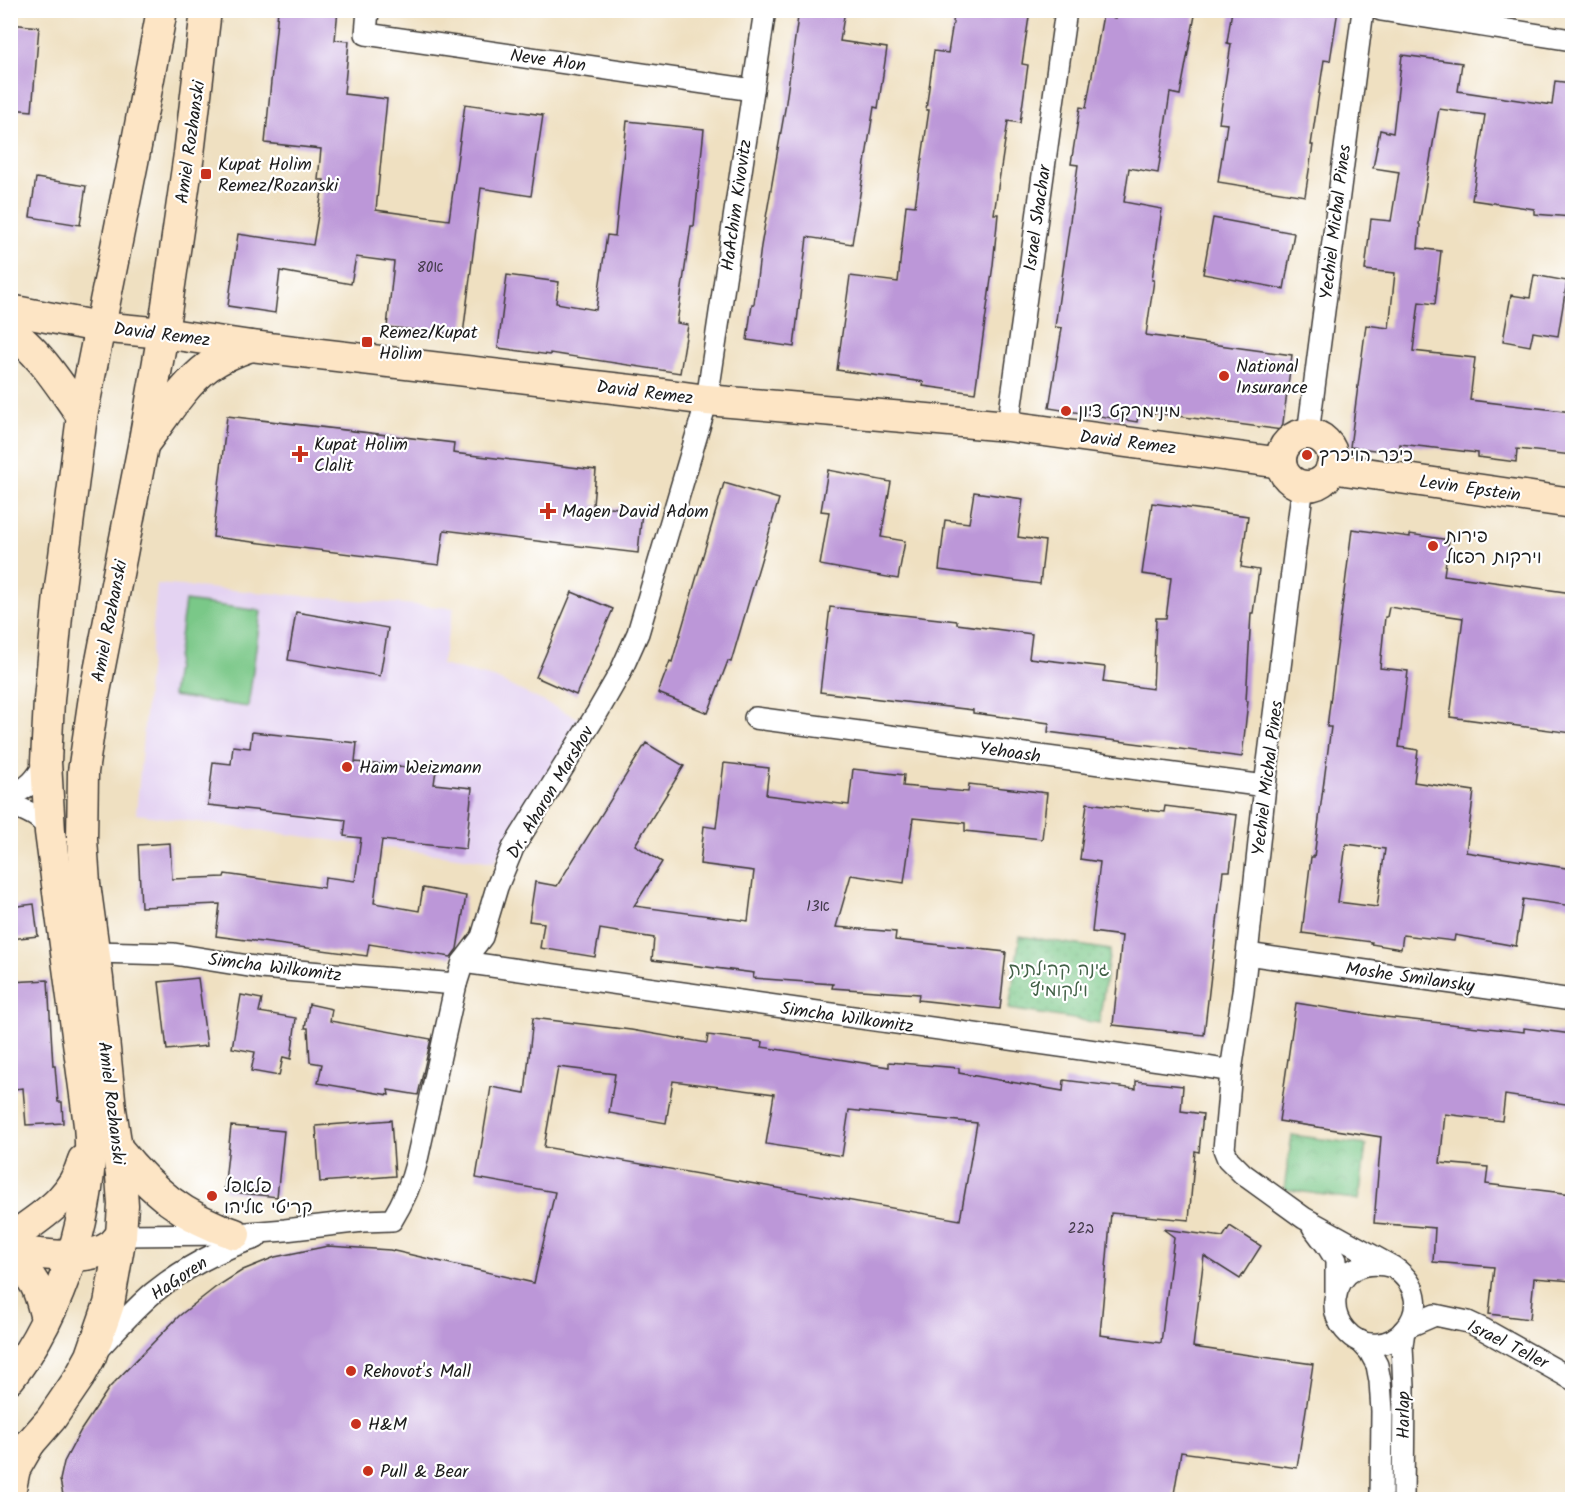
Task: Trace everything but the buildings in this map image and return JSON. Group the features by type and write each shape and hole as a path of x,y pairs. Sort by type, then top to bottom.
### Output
{"street":[{"name":"Amiel Rozhanski","path":"10,1378 33,1345 58,1292 75,1244 91,1160 89,1125 50,832 46,762 49,700 69,502 82,416 162,10"},
{"name":"Amiel Rozhanski","path":"10,1492 21,1450 51,1419 91,1356 109,1304 121,1234 123,1205 118,1149 111,1109 94,952 84,884 83,772 94,697 163,333 189,154 206,10"},
{"name":"Neve Alon","path":"368,10 366,34 753,90"},
{"name":"HaAchim Kivovitz","path":"707,400 765,10"},
{"name":"Israel Shachar","path":"1008,426 1066,10"},
{"name":"Yechiel Michal Pines","path":"1308,434 1363,10"},
{"path":"1381,10 1572,40"},
{"name":"David Remez","path":"10,310 99,327 163,333 251,346 707,400 1008,426 1281,463"},
{"path":"10,330 34,351 82,416"},
{"path":"143,446 197,375 229,354 251,346"},
{"name":"Dr. Aharon Marshov","path":"392,1220 411,1184 463,962 483,937 497,887 513,848 597,713 620,673 638,633 707,400"},
{"path":"1308,434 1316,435 1328,445 1333,460 1327,476 1312,486 1295,483 1288,478 1281,463 1281,453 1285,445 1299,435 1308,434"},
{"name":"Levin Epstein","path":"1331,468 1572,503"},
{"name":"Yechiel Michal Pines","path":"1231,1071 1303,485"},
{"name":"Yehoash","path":"755,718 1265,786"},
{"path":"10,795 27,787 35,780 46,762"},
{"path":"10,804 41,819 50,832"},
{"name":"Simcha Wilkomitz","path":"94,952 174,954 261,968 456,984"},
{"name":"Moshe Smilansky","path":"1247,954 1572,1000"},
{"name":"Simcha Wilkomitz","path":"463,962 1231,1071"},
{"path":"1231,1071 1224,1140 1224,1149 1228,1159 1243,1174 1304,1218 1393,1267 1403,1275 1411,1285 1415,1297 1415,1309 1406,1329 1398,1336 1380,1344 1360,1341 1349,1334 1339,1321 1335,1304 1336,1260 1317,1231 1304,1218"},
{"path":"46,1319 33,1280 12,1244 63,1198 73,1185 80,1172 89,1125"},
{"path":"118,1149 147,1183 173,1204 204,1223 235,1234"},
{"name":"HaGoren","path":"12,1244 75,1244 121,1234 235,1234 392,1220"},
{"name":"HaGoren","path":"91,1356 151,1295 164,1285 218,1253 249,1240 285,1230"},
{"path":"1336,1293 1340,1282 1358,1267 1381,1264 1393,1267"},
{"name":"Israel Teller","path":"1406,1329 1435,1315 1468,1322 1572,1379"},
{"name":"Harlap","path":"1403,1500 1402,1346 1406,1329"},
{"name":"Harlap","path":"1360,1341 1370,1352 1377,1365 1380,1382 1381,1500"}],"shaded area":[{"name":"Haim Weizmann","path":"157,584 454,608 441,665 494,678 582,720 494,862 136,814"}],"green space":[{"path":"185,601 261,611 248,707 172,696"},
{"name":"גינה קהילתית וילקומיץ","path":"1020,936 1110,950 1099,1023 1009,1009"},
{"path":"1292,1135 1366,1145 1359,1200 1284,1189"}],"place":[{"name":"Kupat Holim Remez/Rozanski","path":"206,174"},
{"name":"Remez/Kupat Holim","path":"367,342"},
{"name":"National Insurance","path":"1224,376"},
{"name":"מינימרקט ציון","path":"1066,411"},
{"name":"Kupat Holim Clalit","path":"300,454"},
{"name":"כיכר הויכרך","path":"1307,455"},
{"name":"Magen David Adom","path":"548,511"},
{"name":"פירות וירקות רפאל","path":"1433,546"},
{"name":"Haim Weizmann","path":"347,767"},
{"name":"פלאפל קריטי אליהו","path":"212,1196"},
{"name":"Rehovot's Mall","path":"351,1371"},
{"name":"H&M","path":"356,1424"},
{"name":"Pull & Bear","path":"368,1471"}]}
